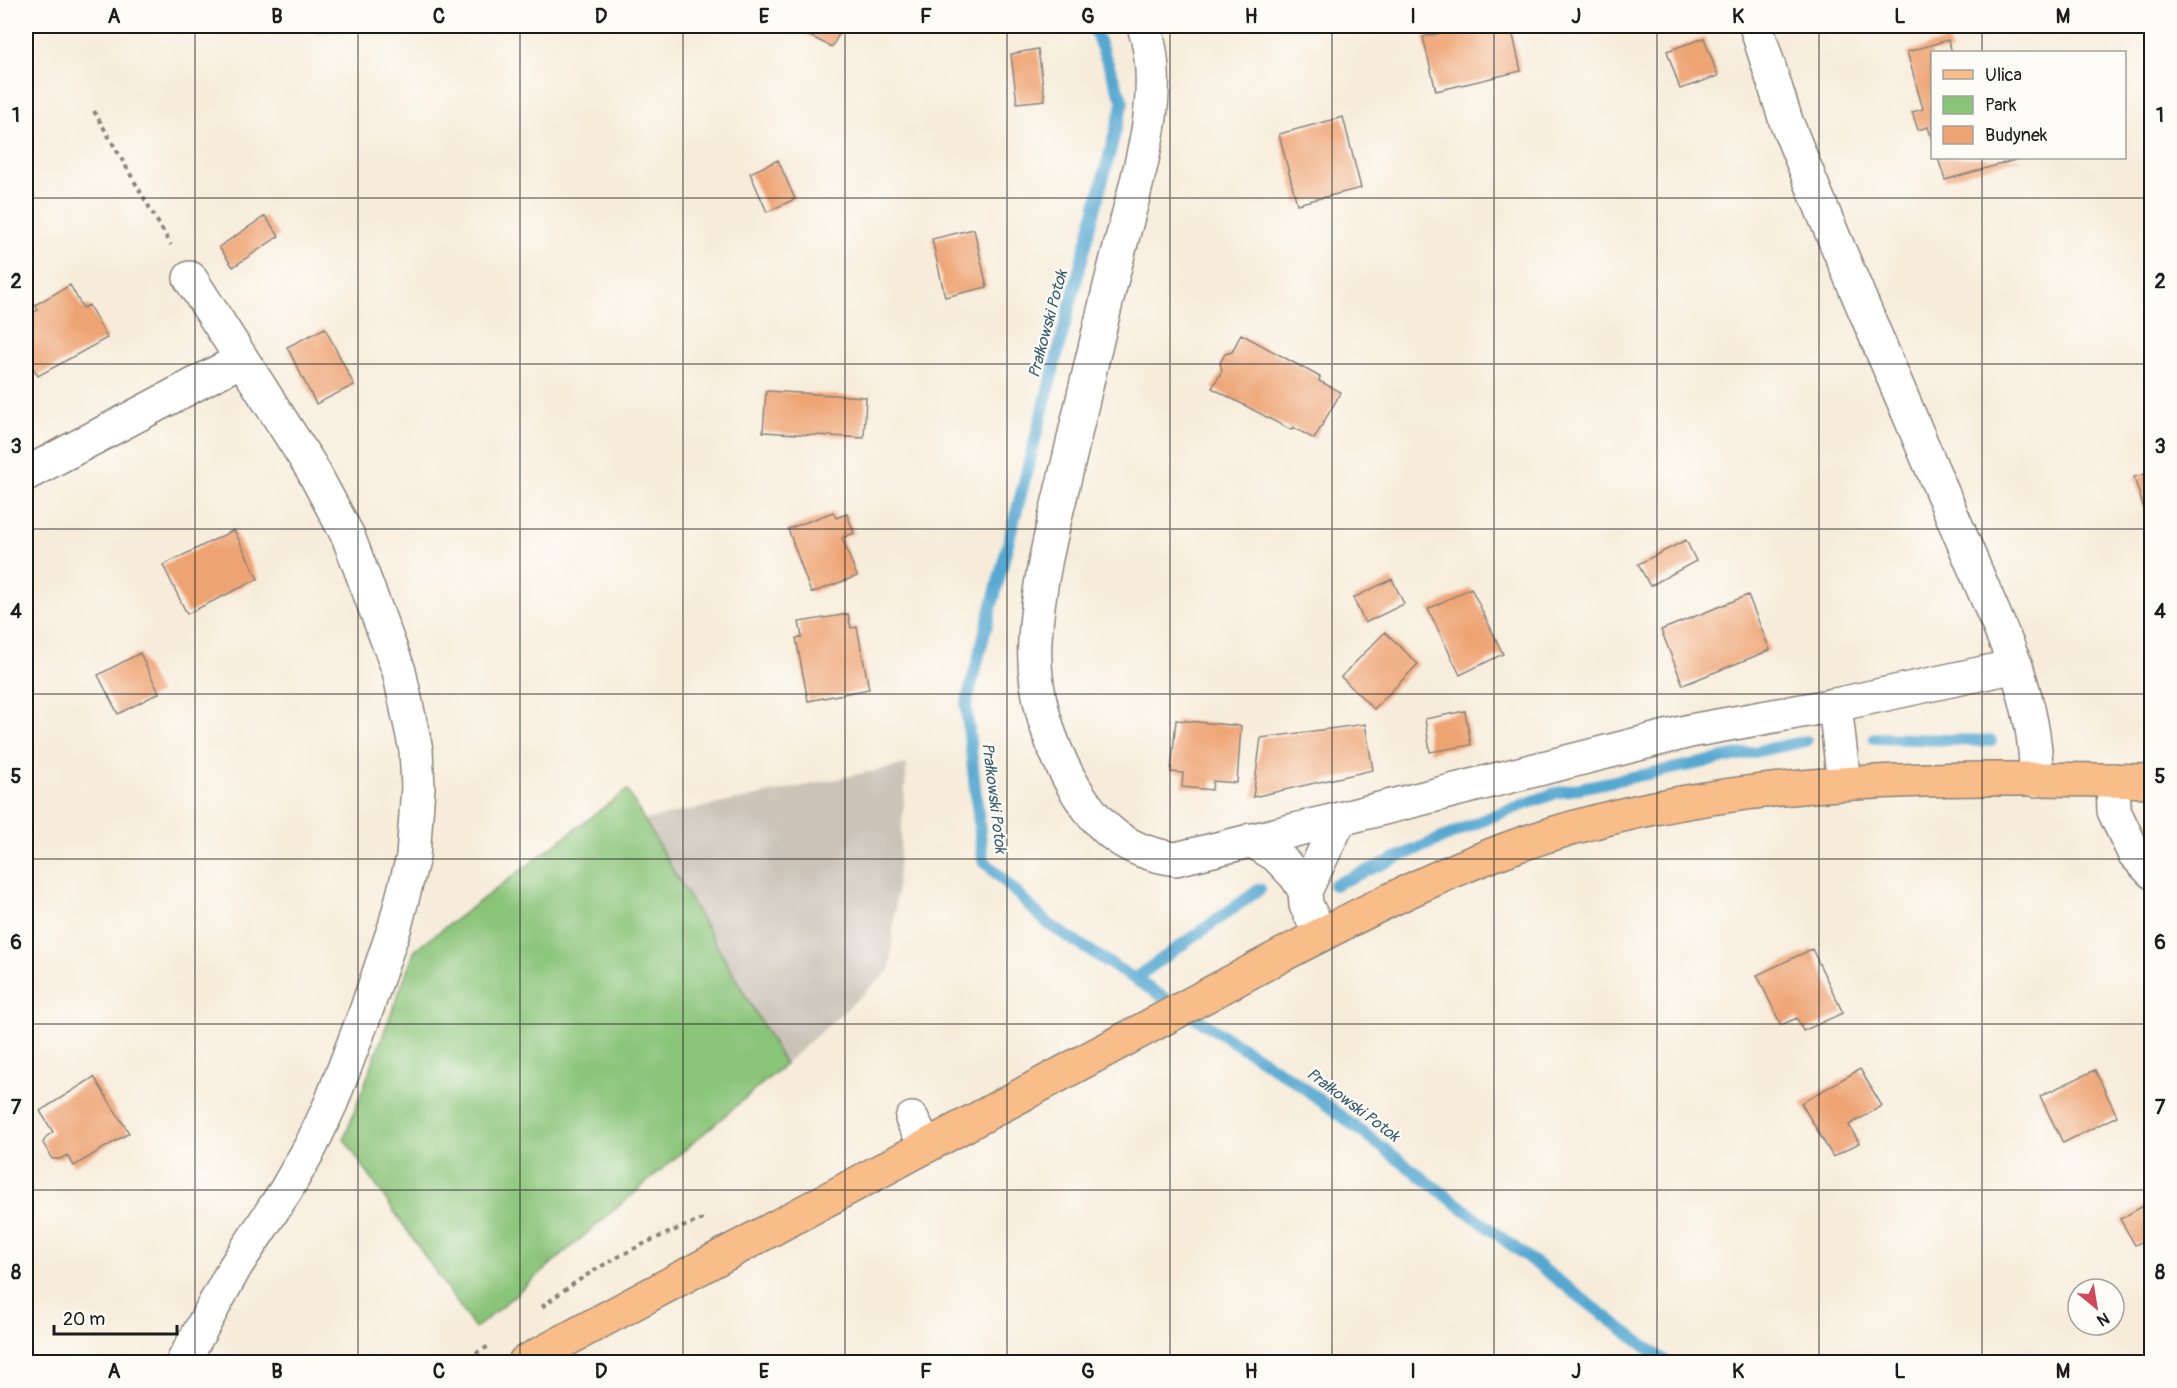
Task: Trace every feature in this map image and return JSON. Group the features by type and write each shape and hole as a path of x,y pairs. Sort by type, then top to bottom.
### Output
{"main road":[{"path":"525,1362 919,1133 1106,1051 1321,935 1448,873 1514,846 1642,811 1751,791 1844,783 2151,781"}],"street":[{"path":"1144,26 1151,66 1152,104 1135,189 1044,565 1035,641 1038,685 1049,737 1066,774 1086,807 1104,829 1128,845 1151,855 1176,859 1690,731 1835,705 2016,666"},
{"path":"1756,26 1786,121 2016,666 2032,728 2037,758 2036,780"},
{"path":"183,1362 235,1267 296,1172 331,1103 395,926 413,857 418,787 414,739 399,672 348,536 330,498 190,278"},
{"path":"26,474 241,360"},
{"path":"1835,705 1844,783"},
{"path":"2114,780 2114,811 2134,853 2151,872"},
{"path":"1321,935 1306,905 1305,891 1340,819"},
{"path":"1251,840 1286,864 1305,891"}],"path":[{"path":"94,111 190,278"}],"shaded area":[{"path":"907,764 890,970 785,1064 644,820"}],"green space":[{"path":"313,26 419,26 316,31"},
{"path":"627,790 785,1064 475,1329 344,1139 415,950"}],"building":[{"path":"789,26 843,26 832,47"},
{"path":"1442,26 1511,26 1521,71 1436,91 1423,37 1444,32"},
{"path":"1704,38 1718,76 1680,89 1667,51"},
{"path":"1948,40 1952,51 1931,51 1931,136 1928,127 1918,130 1912,112 1923,109 1907,52"},
{"path":"1038,49 1045,100 1017,103 1011,54"},
{"path":"1343,117 1361,188 1297,204 1279,134"},
{"path":"1938,159 2018,159 1945,180"},
{"path":"778,160 795,199 767,212 750,173"},
{"path":"265,216 279,236 233,267 219,247"},
{"path":"974,229 987,287 945,297 932,239"},
{"path":"70,285 83,308 89,305 107,338 38,376 26,355 26,317 38,310 35,305"},
{"path":"325,328 354,385 316,404 287,347"},
{"path":"1241,334 1320,377 1319,381 1341,392 1314,439 1293,427 1291,430 1212,388 1222,371 1220,363 1225,354 1232,352"},
{"path":"766,391 866,397 864,438 763,432"},
{"path":"2152,472 2152,518 2147,519 2134,477"},
{"path":"833,512 836,518 847,514 854,533 842,538 857,576 811,593 788,529"},
{"path":"234,530 258,579 187,614 163,565"},
{"path":"1686,540 1696,561 1650,586 1638,564"},
{"path":"1392,579 1404,604 1365,623 1353,598"},
{"path":"1471,588 1503,654 1460,675 1428,609"},
{"path":"1748,595 1770,650 1683,685 1661,630"},
{"path":"848,614 851,628 857,627 869,689 808,701 796,638 802,637 799,622"},
{"path":"1385,632 1418,664 1374,709 1341,677"},
{"path":"140,653 159,693 118,714 98,675"},
{"path":"1465,711 1471,745 1430,752 1425,719"},
{"path":"1176,720 1241,726 1237,783 1213,781 1212,790 1182,787 1183,773 1171,772"},
{"path":"1365,724 1373,770 1253,797 1261,738"},
{"path":"1812,949 1843,1013 1803,1031 1797,1018 1781,1025 1757,975"},
{"path":"1860,1069 1882,1106 1849,1125 1859,1143 1833,1157 1801,1103"},
{"path":"2095,1070 2117,1116 2063,1143 2040,1096"},
{"path":"94,1077 129,1133 74,1166 67,1155 60,1159 52,1159 43,1143 46,1137 53,1132 40,1111"},
{"path":"2152,1201 2152,1237 2135,1245 2120,1219"}],"waterway":[{"name":"Prałkowski Potok","path":"1093,26 1123,102 966,705 983,860 1048,924 1292,1079 1666,1362"},
{"path":"1875,738 1991,741"},
{"path":"1334,885 1495,815 1556,793 1806,741"},
{"path":"1134,979 1260,889"}]}
